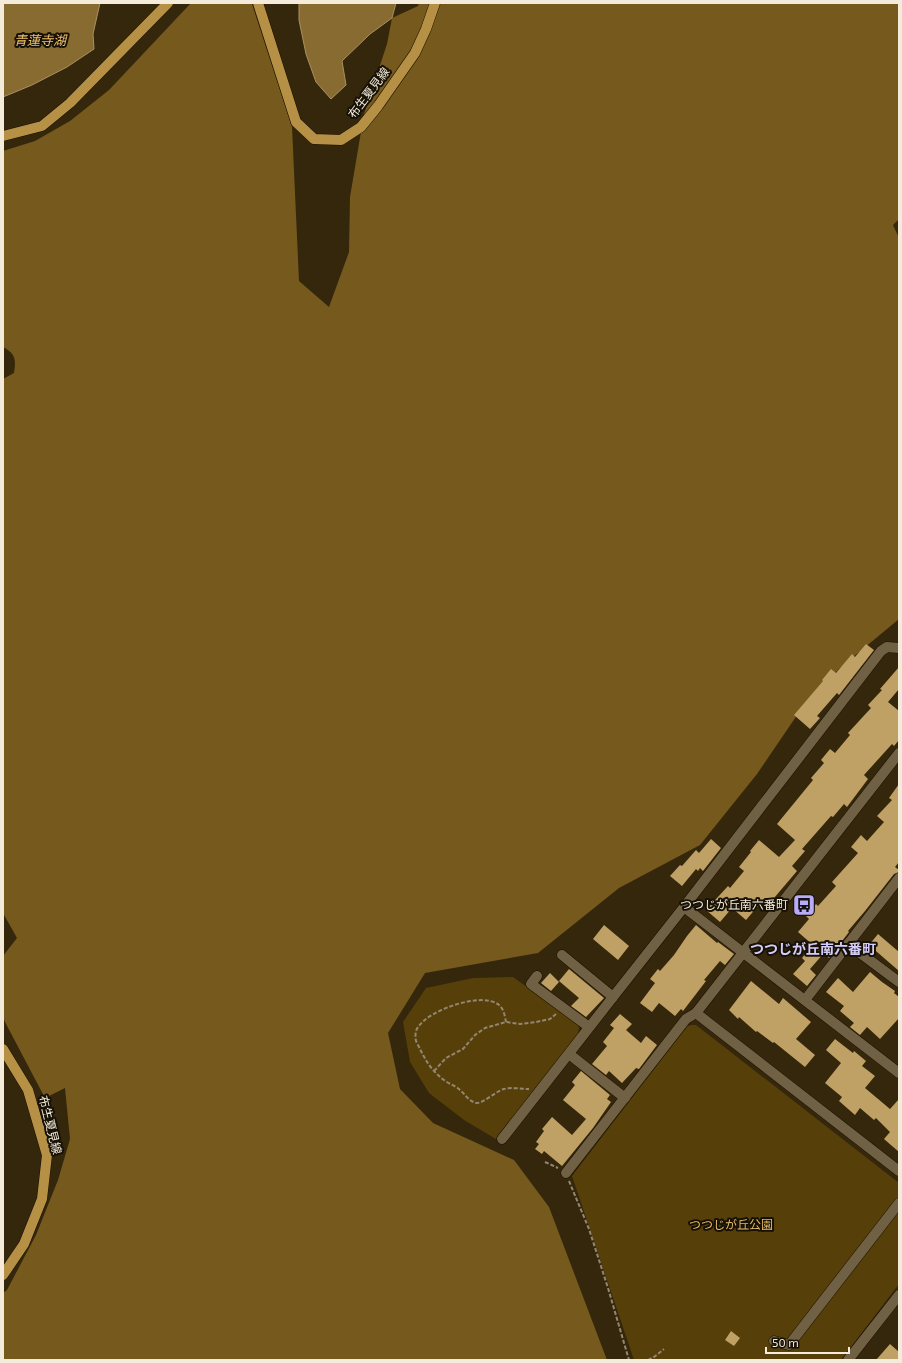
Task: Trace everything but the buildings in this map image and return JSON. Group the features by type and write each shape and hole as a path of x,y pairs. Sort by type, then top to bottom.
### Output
{"main road":[{"path":"3,136 42,126 70,102 168,3"},
{"name":"布生夏見線","path":"258,3 296,122 314,140 341,140 361,127 378,106 415,53 426,29 435,3"},
{"name":"布生夏見線","path":"3,1049 28,1090 47,1155 42,1199 24,1244 3,1275"}],"street":[{"path":"502,1140 881,651 887,647 899,648"},
{"path":"566,1173 686,1020 696,1014 899,753"},
{"path":"806,1000 899,878"},
{"path":"684,907 899,1073"},
{"path":"848,944 899,982"},
{"path":"562,955 613,997"},
{"path":"537,976 531,984 589,1027"},
{"path":"696,1014 899,1171"},
{"path":"569,1054 625,1098"},
{"path":"774,1340 789,1345 899,1203"},
{"path":"848,1360 899,1295"}],"path":[{"path":"506,1022 503,1010 498,1004 476,1000 462,1002 448,1007 423,1022 417,1028 416,1041 428,1065 434,1072 475,1102 478,1103 483,1101 506,1088 540,1092"},
{"path":"434,1072 446,1058 462,1049 480,1031 506,1022 528,1024 550,1019 561,1007"},
{"path":"544,1162 566,1173 589,1228 629,1360"},
{"path":"648,1360 664,1349"}],"green space":[{"path":"513,977 577,1023 579,1028 578,1034 496,1139 464,1120 429,1093 410,1062 403,1022 426,988 473,978"},
{"name":"つつじが丘公園","path":"696,1025 899,1183 899,1284 841,1360 634,1360 572,1176 687,1026"}],"shaded area":[{"path":"191,3 252,4 292,127 299,281 329,307 349,252 350,197 364,114 387,44 392,18 418,6 419,3 899,3 899,219 893,225 899,238 899,619 840,668 806,702 757,774 700,845 619,888 538,953 425,973 388,1033 400,1089 433,1123 514,1160 549,1207 607,1360 3,1360 3,1293 7,1290 36,1235 58,1180 70,1139 65,1088 45,1098 3,1016 3,956 17,938 3,913 3,379 14,373 15,361 13,355 3,347 3,151 35,141 70,121 109,90"}],"water":[{"name":"青蓮寺湖","path":"3,3 100,3 93,34 94,49 67,67 32,85 3,97"},
{"path":"299,3 396,3 392,18 370,34 342,61 346,85 331,99 316,82 306,54 299,20"}],"place":[{"name":"つつじが丘南六番町","path":"804,905"}],"district":[{"name":"つつじが丘南六番町","path":"813,949"}]}
